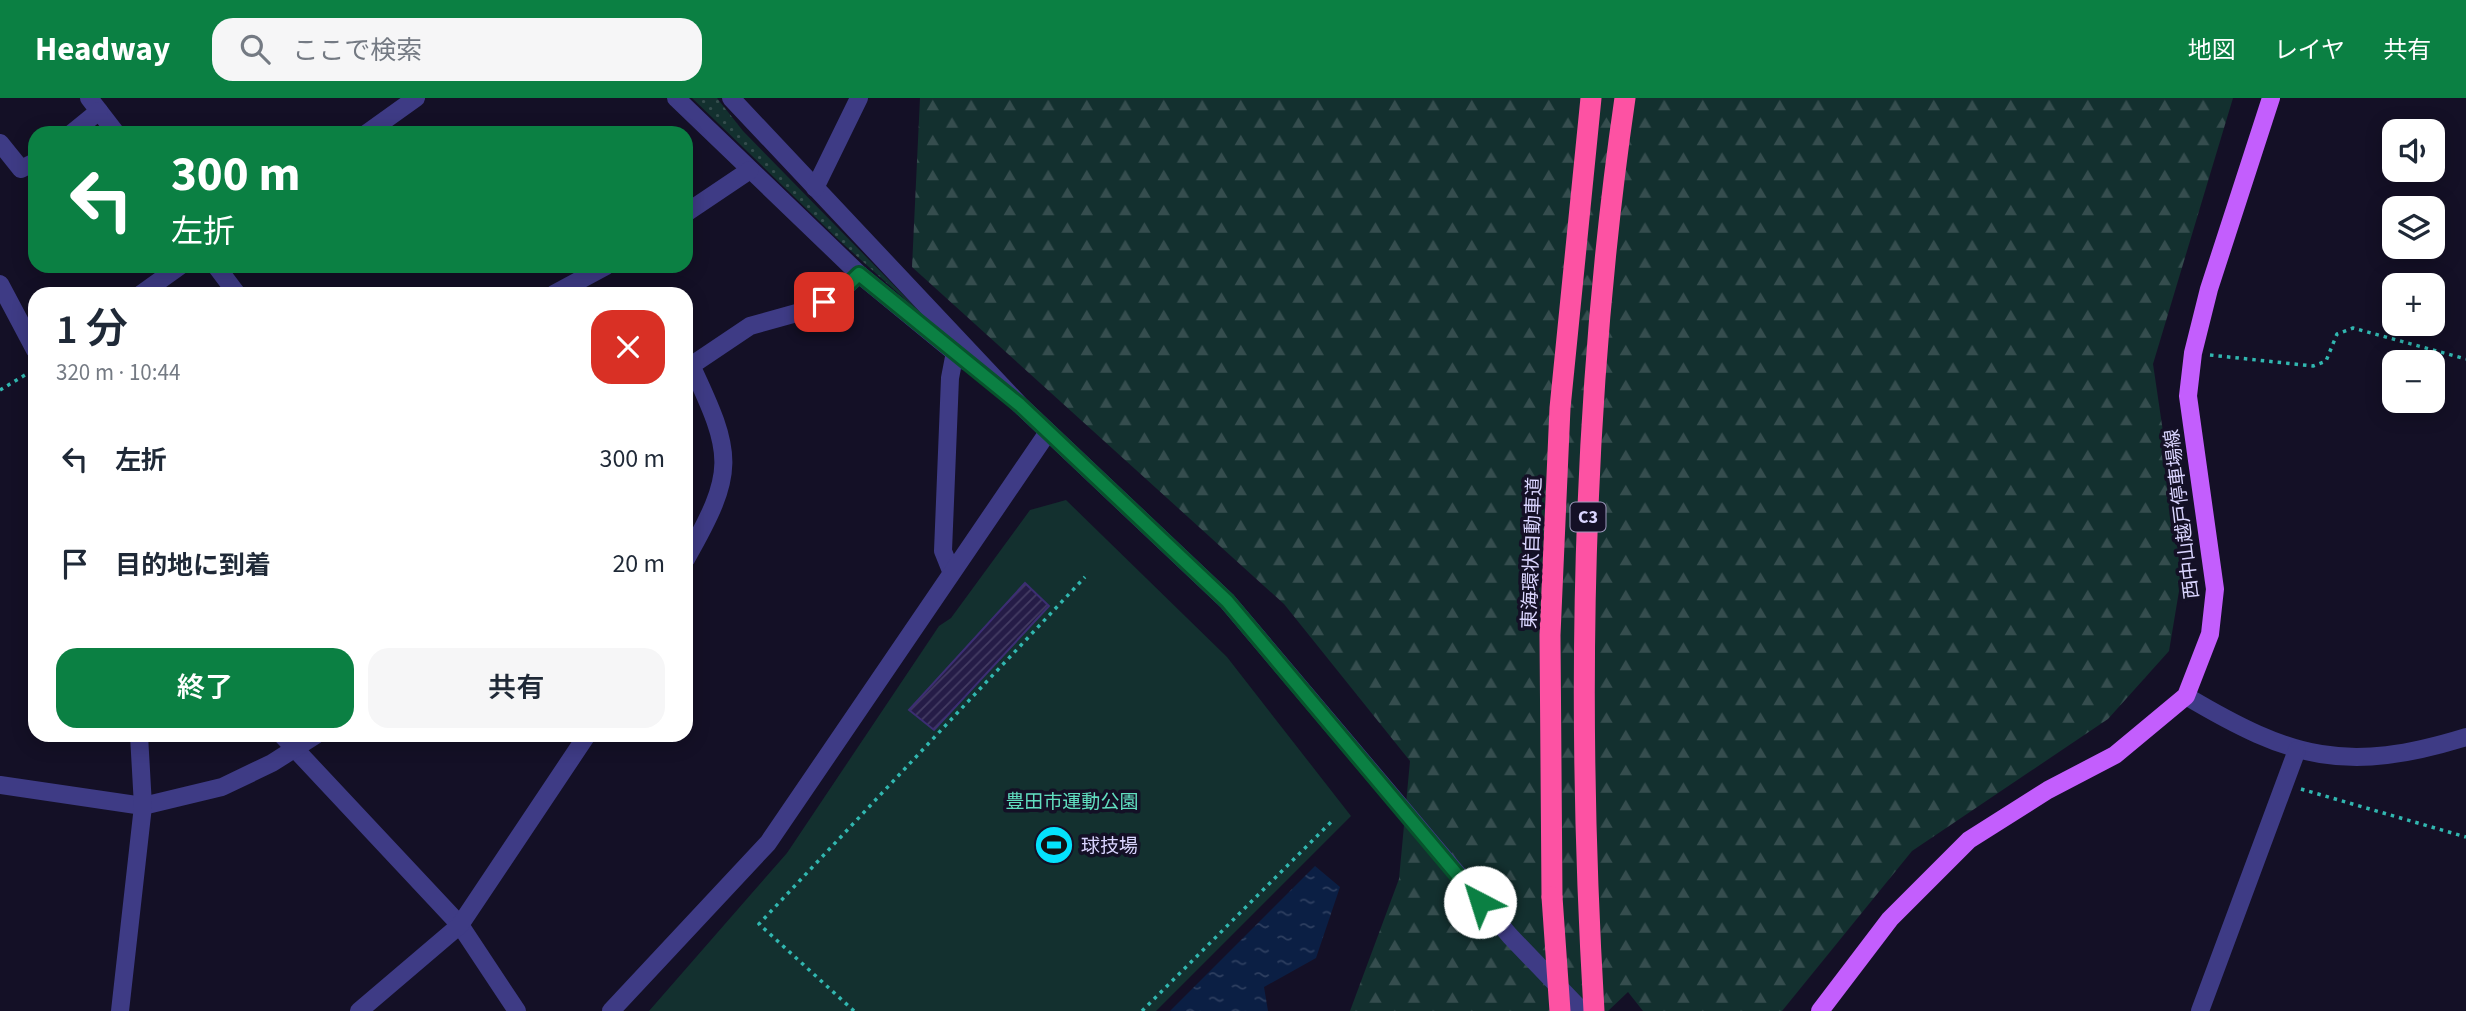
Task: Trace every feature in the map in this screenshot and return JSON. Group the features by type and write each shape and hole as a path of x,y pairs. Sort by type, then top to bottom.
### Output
{"highway":[{"name":"東海環状自動車道","path":"1560,1011 1552,897 1550,635 1559,422 1591,98"},
{"name":"C3","path":"1594,1011 1584,793 1588,499 1614,182 1625,98"}],"main road":[{"name":"西中山越戸停車場線","path":"1820,1011 1889,919 1969,840 2048,790 2115,755 2186,696 2210,634 2215,589 2188,396 2193,353 2209,289 2271,98"}],"street":[{"path":"377,126 416,98"},
{"path":"676,98 859,274 1020,405"},
{"path":"731,98 1020,405 1227,601 1510,936 1582,1011"},
{"path":"815,188 859,98"},
{"path":"78,126 94,105 110,126"},
{"path":"0,144 21,169 28,166"},
{"path":"693,208 750,170"},
{"path":"151,287 170,273"},
{"path":"567,287 593,273"},
{"path":"693,364 750,326 811,309 837,295 859,274"},
{"path":"0,284 28,337"},
{"path":"951,570 943,551 950,378 954,352"},
{"path":"693,375 717,420 723,456 719,497 693,546"},
{"path":"611,1011 768,842 798,802 951,570 1048,432"},
{"path":"2186,696 2241,728 2297,750 2339,757 2380,758 2420,751 2466,737"},
{"path":"120,1011 143,806 139,742"},
{"path":"288,742 460,925 517,1011"},
{"path":"0,785 143,806 222,787 306,742"},
{"path":"359,1011 460,925 582,742"},
{"path":"2200,1011 2297,750"}],"path":[{"path":"2193,353 2313,366 2326,361 2337,334 2353,328 2466,359"},
{"path":"0,390 28,373"},
{"path":"854,1011 759,924 1085,577"},
{"path":"2286,784 2466,836"},
{"path":"1142,1011 1332,821"}],"green space":[{"path":"692,98 717,98 743,131 929,321 841,242"},
{"path":"920,98 2233,98 2153,364 2183,567 2169,651 2108,719 1912,851 1782,1011 1643,1011 1628,992 1608,1011 1350,1011 1399,879 1410,761 1284,604 912,267"},
{"name":"豊田市運動公園","path":"1066,500 1227,657 1351,816 1156,1011 649,1011 787,853 939,626 951,618 1030,510"}],"water":[{"path":"1315,866 1340,887 1316,958 1264,987 1268,1011 1170,1011"}],"building":[{"path":"1025,583 1049,606 934,730 909,710"}],"place":[{"name":"球技場","path":"1054,845"}],"route":[{"path":"824,302 837,295 859,274 1020,405 1227,601 1480,902"}]}
